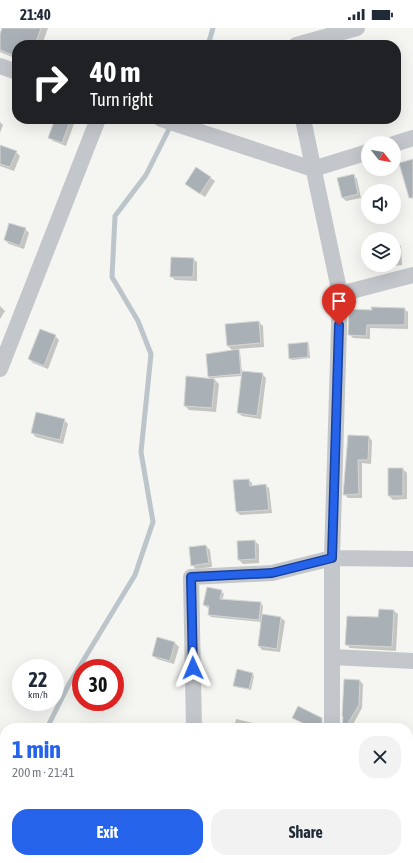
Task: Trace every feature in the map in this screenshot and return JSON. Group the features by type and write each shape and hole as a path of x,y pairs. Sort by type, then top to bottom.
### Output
{"street":[{"path":"314,40 358,28"},
{"path":"0,66 12,70"},
{"path":"0,369 96,124"},
{"path":"175,124 313,169 361,154"},
{"path":"304,124 340,294 332,558 332,723"},
{"path":"401,142 413,138"},
{"path":"340,294 413,275"},
{"path":"194,723 191,577 272,573 332,558 413,559"},
{"path":"332,658 413,661"}],"building":[{"path":"2,28 41,28 37,40 12,40 12,55 0,50 0,34"},
{"path":"53,124 69,124 62,143 48,138"},
{"path":"0,145 17,151 10,167 0,164"},
{"path":"413,159 413,198 409,198 401,170 401,162"},
{"path":"196,167 211,177 200,194 185,184"},
{"path":"354,174 358,194 342,198 337,178"},
{"path":"9,223 26,228 20,246 4,240"},
{"path":"171,257 194,258 193,277 170,277"},
{"path":"371,307 405,308 405,325 367,325 366,336 348,335 349,309 372,310"},
{"path":"259,321 261,343 227,346 225,324"},
{"path":"40,329 56,335 44,366 28,359"},
{"path":"308,342 308,357 289,359 288,344"},
{"path":"239,349 241,374 208,377 206,354"},
{"path":"242,371 263,373 257,416 237,413"},
{"path":"186,376 215,379 212,408 184,406"},
{"path":"36,412 65,419 60,440 31,433"},
{"path":"348,435 369,436 368,460 358,460 359,494 343,495"},
{"path":"388,468 403,468 403,496 388,496"},
{"path":"249,479 250,486 266,484 269,510 236,512 233,480"},
{"path":"255,540 256,559 238,560 237,541"},
{"path":"206,545 209,563 191,566 189,547"},
{"path":"207,587 222,590 220,599 261,602 259,620 208,615 209,606 203,605"},
{"path":"379,609 394,610 392,647 345,645 347,616 378,617"},
{"path":"262,614 281,617 277,649 258,646"},
{"path":"157,637 175,642 170,661 152,656"},
{"path":"237,669 253,673 249,689 233,686"},
{"path":"344,679 360,680 359,705 348,723 342,723"},
{"path":"298,706 322,718 322,723 303,723 292,718"}],"waterway":[{"path":"209,40 213,28"},
{"path":"50,723 69,684 135,575 153,522 141,452 151,354 138,321 112,277 115,216 146,175 171,125"}],"route":[{"path":"193,668 191,577 272,573 332,558 339,325"}]}
